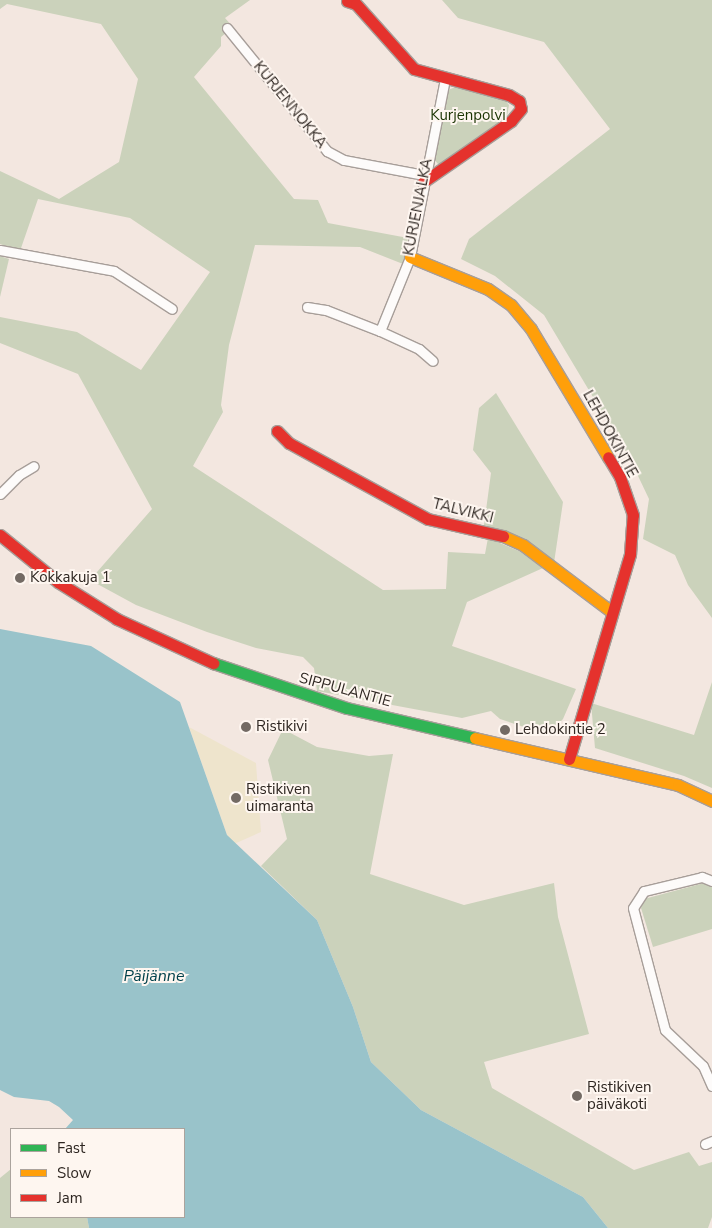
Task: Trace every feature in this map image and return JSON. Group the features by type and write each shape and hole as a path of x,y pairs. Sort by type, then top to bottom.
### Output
{"street":[{"path":"347,1 356,4 405,62 414,69 509,95 519,101 521,110 511,121 424,178"},
{"name":"KURJENNOKKA","path":"227,28 327,151 344,160 424,178"},
{"name":"KURJENJALKA","path":"380,331 410,257 424,178 445,79"},
{"path":"0,250 114,271 172,310"},
{"name":"LEHDOKINTIE","path":"410,257 488,289 512,305 531,329 620,477 633,515 630,554 569,759"},
{"path":"306,307 326,310 380,331 420,349 434,361"},
{"name":"TALVIKKI","path":"277,431 289,443 428,519 503,536 523,546 612,612"},
{"path":"0,494 19,475 34,466"},
{"name":"SIPPULANTIE","path":"0,535 58,582 92,604 139,631 204,660 347,708 678,785 712,801"},
{"path":"712,881 702,877 644,891 633,908 665,1030 703,1066 712,1086"}],"green space":[{"path":"0,0 250,0 225,18 233,27 221,37 221,46 194,77 294,199 318,200 328,223 408,238 403,264 360,247 255,245 229,345 221,405 223,412 193,466 383,590 446,589 448,552 485,554 488,538 519,551 543,568 467,602 452,646 576,689 563,719 548,735 500,719 491,711 462,718 317,691 314,668 303,657 256,648 207,632 136,605 90,580 152,509 78,374 0,343 0,317 77,332 141,370 210,272 130,218 38,199 20,251 0,244 0,171 59,199 119,162 138,79 101,24 7,4 0,9"},
{"path":"442,0 712,0 712,618 688,585 675,555 643,539 649,499 630,459 544,315 495,276 461,259 469,239 610,129 544,42 458,18"},
{"name":"Kurjenpolvi","path":"458,86 505,100 509,105 507,117 443,164 438,164 432,157 445,97 448,90"},
{"path":"0,256 9,259 0,297"},
{"path":"496,393 563,502 554,563 506,532 484,525 491,473 473,450 479,408"},
{"path":"712,682 712,788 684,776 595,748 591,703 694,735"},
{"path":"283,729 317,747 369,756 393,754 370,874 464,905 554,883 558,917 589,1034 484,1062 492,1088 634,1170 689,1152 699,1166 712,1162 712,1217 708,1228 608,1228 583,1197 421,1110 371,1062 353,1007 317,920 261,866 287,839 268,760"},
{"path":"704,883 712,887 712,929 653,947 641,908 644,899"},
{"path":"10,1170 10,1218 87,1218 89,1228 0,1228 0,1178"}],"sand":[{"name":"Ristikiven uimaranta","path":"189,727 256,763 261,832 234,844 227,835"}],"water":[{"name":"Päijänne","path":"0,629 91,646 180,702 227,835 317,920 353,1007 371,1062 421,1110 583,1197 608,1228 89,1228 87,1218 185,1218 185,1128 66,1128 73,1120 59,1107 49,1101 14,1097 0,1090"}],"traffic: fast":[{"path":"213,663 347,708 475,738"}],"traffic: slow":[{"path":"410,257 488,289 511,305 531,329 608,457"},
{"path":"503,536 523,545 612,612"},
{"path":"475,738 678,785 712,801"}],"traffic: jam":[{"path":"347,1 356,4 414,69 509,95 519,101 521,109 511,121 423,182"},
{"path":"277,431 289,443 428,519 503,536"},
{"path":"569,759 630,554 633,515 620,477 608,457"},
{"path":"0,535 58,582 117,619 213,663"}],"place":[{"name":"Kokkakuja 1","path":"20,578"},
{"name":"Ristikivi","path":"246,727"},
{"name":"Lehdokintie 2","path":"505,730"},
{"name":"Ristikiven uimaranta","path":"236,798"},
{"name":"Ristikiven päiväkoti","path":"577,1096"}]}
